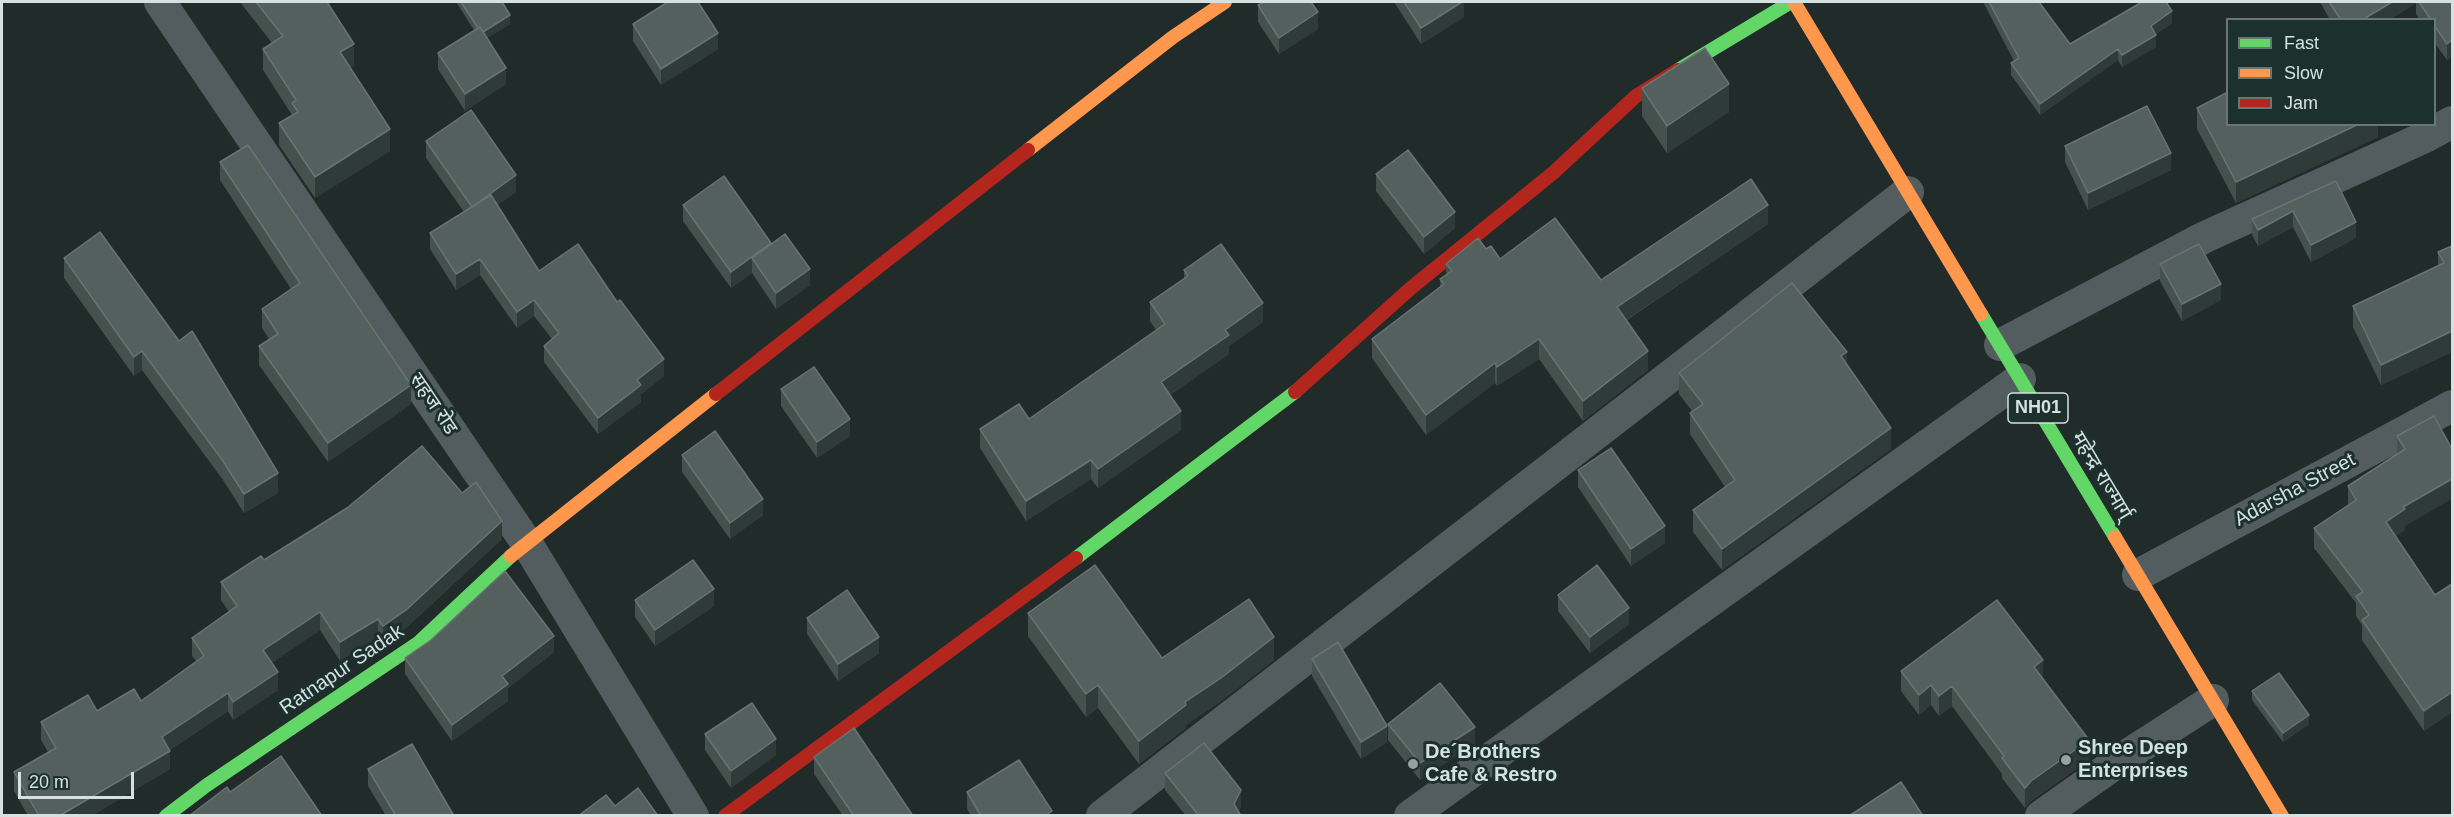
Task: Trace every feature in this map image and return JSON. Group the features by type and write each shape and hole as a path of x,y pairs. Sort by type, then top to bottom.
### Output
{"main road":[{"name":"Ratnapur Sadak","path":"166,816 207,785 418,643 526,542 1173,38 1226,2"},
{"name":"महेन्द्र राज्मार्ग्","path":"1792,2 2282,816"},
{"path":"725,816 1285,401 1411,288 1553,173 1636,96 1792,2"}],"street":[{"name":"सहज रोड","path":"160,2 526,542 693,816"},
{"path":"2000,345 2205,237 2425,137 2452,122"},
{"path":"1102,816 1908,192"},
{"path":"1410,816 2020,379"},
{"name":"Adarsha Street","path":"2138,575 2452,406"},
{"path":"2041,816 2123,758 2213,700"}],"building":[{"path":"256,2 327,2 354,44 340,52 390,129 315,177 279,123 298,112 292,103 296,100 263,49 283,36"},
{"path":"461,2 502,2 510,15 483,32"},
{"path":"668,2 698,2 718,33 661,69 633,24"},
{"path":"1264,2 1311,2 1318,12 1279,38 1258,5"},
{"path":"1404,2 1462,2 1421,28"},
{"path":"1989,2 2039,2 2070,44 2142,2 2166,2 2172,11 2151,26 2156,35 2122,55 2118,49 2040,104 2011,63 2019,58"},
{"path":"2329,2 2392,2 2365,18 2340,18"},
{"path":"2419,2 2452,2 2452,40 2447,44 2436,28 2436,18 2430,18"},
{"path":"480,27 506,68 465,94 438,53"},
{"path":"1705,48 1729,84 1667,126 1642,88"},
{"path":"2226,93 2226,126 2355,126 2236,182 2197,108"},
{"path":"2147,106 2171,153 2088,193 2065,146"},
{"path":"471,110 516,175 472,207 426,141"},
{"path":"248,145 411,385 328,443 259,346 278,334 262,309 300,283 220,162"},
{"path":"1408,150 1455,212 1424,237 1376,174"},
{"path":"724,176 771,243 731,272 683,205"},
{"path":"1751,179 1768,205 1617,307 1648,351 1583,401 1539,339 1497,367 1495,363 1426,415 1372,339 1444,284 1440,279 1452,271 1446,264 1478,238 1486,249 1491,246 1500,259 1555,218 1601,280"},
{"path":"2336,181 2356,222 2311,245 2293,211 2258,230 2252,219"},
{"path":"491,195 539,271 578,244 617,302 620,300 664,359 637,380 641,385 598,418 544,346 559,333 534,300 517,312 480,259 456,274 430,233"},
{"path":"100,232 179,341 192,331 278,473 244,494 223,461 142,351 134,357 64,258"},
{"path":"785,234 810,269 776,293 752,258"},
{"path":"1221,244 1263,303 1225,330 1229,335 1161,382 1181,411 1098,469 1091,460 1026,501 980,429 1019,404 1029,419 1165,324 1150,302 1188,276 1184,270"},
{"path":"2199,244 2221,284 2182,304 2160,264"},
{"path":"2452,246 2452,331 2381,365 2353,306 2444,263 2438,252"},
{"path":"1792,283 1847,352 1841,356 1891,428 1722,549 1693,510 1735,480 1690,413 1703,404 1679,373"},
{"path":"814,367 850,419 817,442 781,389"},
{"path":"2434,416 2452,449 2452,479 2403,507 2405,509 2386,522 2435,595 2452,584 2452,692 2424,711 2362,620 2369,615 2356,596 2363,592 2314,528 2356,500 2348,486 2405,449 2397,436"},
{"path":"715,431 763,499 730,523 682,455"},
{"path":"422,446 462,493 476,482 502,521 406,610 383,626 378,619 340,642 320,612 263,650 278,672 233,702 228,693 162,737 170,751 59,816 39,816 14,772 56,748 41,722 88,695 97,711 134,689 141,701 204,656 192,638 237,606 221,582 261,556 264,560 347,508"},
{"path":"1611,448 1665,526 1631,549 1578,470"},
{"path":"693,560 714,589 655,630 635,600"},
{"path":"1095,565 1162,658 1249,599 1274,637 1221,678 1185,702 1186,705 1139,741 1098,685 1086,694 1028,613"},
{"path":"1597,565 1629,608 1590,637 1558,595"},
{"path":"505,571 554,636 502,676 508,684 452,725 405,658 431,640"},
{"path":"847,590 879,637 838,664 807,618"},
{"path":"1997,600 2043,660 2034,667 2089,740 2031,781 2025,788 1952,686 1939,696 1931,685 1919,695 1901,671"},
{"path":"1338,642 1387,726 1361,742 1312,659"},
{"path":"2279,673 2309,715 2283,733 2252,691"},
{"path":"1440,683 1475,727 1420,763 1388,724"},
{"path":"752,703 776,739 731,771 705,734"},
{"path":"854,728 913,816 854,816 814,757"},
{"path":"1204,743 1241,790 1234,804 1241,816 1199,816 1165,773"},
{"path":"412,744 454,816 396,816 368,769"},
{"path":"281,756 322,816 189,816 227,787 230,792"},
{"path":"1019,760 1052,811 1045,816 981,816 967,792"},
{"path":"1901,782 1923,816 1849,816"},
{"path":"638,788 658,816 578,816 606,795 615,806"}],"traffic: fast":[{"path":"1678,70 1791,2"},
{"path":"1981,314 2115,537"},
{"path":"1076,558 1295,392"},
{"path":"166,816 207,785 418,643 511,556"}],"traffic: slow":[{"path":"1028,150 1173,37 1225,2"},
{"path":"1794,2 1981,314"},
{"path":"511,556 716,394"},
{"path":"2115,537 2282,816"}],"traffic: jam":[{"path":"1295,392 1411,288 1553,173 1636,96 1678,70"},
{"path":"716,394 1028,150"},
{"path":"725,816 1076,558"}],"place":[{"name":"Shree Deep Enterprises","path":"2066,760"},
{"name":"De´Brothers Cafe & Restro","path":"1413,764"}]}
